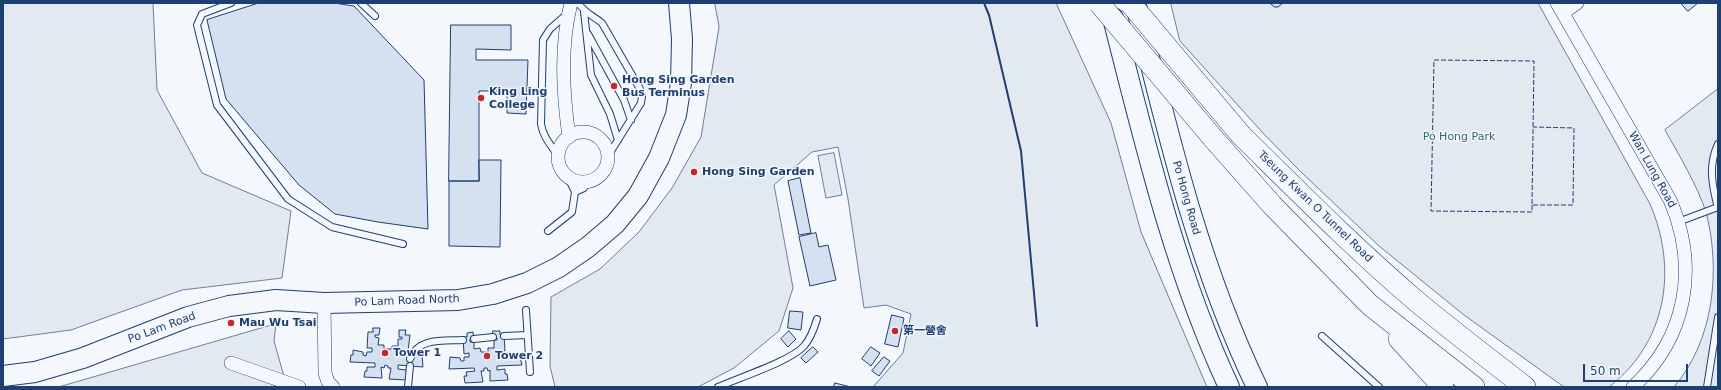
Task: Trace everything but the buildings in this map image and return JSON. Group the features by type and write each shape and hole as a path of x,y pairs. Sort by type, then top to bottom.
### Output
{"highway":[{"path":"1099,3 1223,150 1272,205 1370,305 1433,379 1443,387"},
{"name":"Tseung Kwan O Tunnel Road","path":"1130,3 1241,135 1324,218 1416,301 1525,387"},
{"path":"1370,305 1474,387"}],"main road":[{"name":"Po Lam Road North","path":"324,302 458,300 493,294 527,283 559,267 588,247 615,224 638,196 659,158 676,115 681,83 682,39 679,3"},
{"path":"1110,3 1155,182 1175,248 1204,328 1229,387"},
{"name":"Po Hong Road","path":"1135,3 1177,167 1199,240 1215,286 1258,387"},
{"name":"Po Lam Road","path":"3,376 35,372 69,362 188,317 228,306 276,300 324,302"}],"street":[{"path":"1560,8 1578,3"},
{"path":"569,137 564,89 564,37 573,6"},
{"name":"Wan Lung Road","path":"1560,8 1670,200 1678,222 1684,248 1686,265 1684,294 1678,317 1663,350 1653,365 1633,387"},
{"path":"581,132 596,136 604,143 608,156 607,165 602,173 594,179 584,181 574,179 567,175 562,169 558,156 560,148 569,137 581,132"},
{"path":"324,302 325,373 328,382 333,387"},
{"path":"231,363 299,387"}],"lane":[{"path":"231,3 202,14 197,25 217,106 288,199 332,228 403,244"},
{"path":"361,3 375,16"},
{"path":"558,156 547,140 542,128 543,40 550,29 573,6 595,17 602,24 640,89 642,96 641,103 608,156"},
{"path":"584,12 591,75 610,114 618,140"},
{"path":"586,31 624,100 631,120"},
{"path":"1678,222 1718,208 1710,172 1713,154 1718,144"},
{"path":"548,231 571,214 575,192 567,175"},
{"path":"575,192 584,188 584,181"},
{"path":"526,310 530,372"},
{"path":"1707,387 1718,317"},
{"path":"718,387 792,356 804,347 813,334 817,319"},
{"path":"504,336 527,336"},
{"path":"1322,336 1379,387"},
{"path":"474,338 493,337"},
{"path":"410,359 415,350 425,343 463,340"},
{"path":"408,387 410,366"}],"green space":[{"path":"3,3 153,3 157,90 202,173 291,211 282,278 182,290 71,330 3,339"},
{"path":"715,3 1056,3 1111,123 1141,232 1207,387 873,387 903,353 911,314 886,305 864,308 848,199 838,147 812,152 774,185 793,288 779,331 734,368 698,387 555,387 550,366 551,297 600,269 639,232 672,188 701,137 719,27"},
{"name":"Po Hong Park","path":"1171,3 1538,3 1650,204 1659,229 1664,254 1665,279 1662,303 1655,326 1644,349 1629,369 1609,387 1564,387 1464,315 1379,246 1300,171 1262,132 1180,41"},
{"path":"1718,89 1718,387 1674,387 1698,348 1706,326 1711,304 1713,257 1711,234 1702,201 1665,130"},
{"path":"834,153 842,195 826,198 818,156"},
{"path":"276,324 274,341 287,387 59,387"}],"fence":[{"path":"1532,205 1532,212 1431,211 1434,60 1534,61 1532,205 1573,205 1574,128 1533,127"}],"wall":[{"path":"984,3 989,15 1021,151 1037,326"}],"place":[{"name":"Hong Sing Garden Bus Terminus","path":"614,86"},
{"name":"King Ling College","path":"481,98"},
{"name":"Hong Sing Garden","path":"694,172"},
{"name":"Mau Wu Tsai","path":"231,323"},
{"name":"第一營舍","path":"895,331"},
{"name":"Tower 1","path":"385,353"},
{"name":"Tower 2","path":"487,356"}]}
